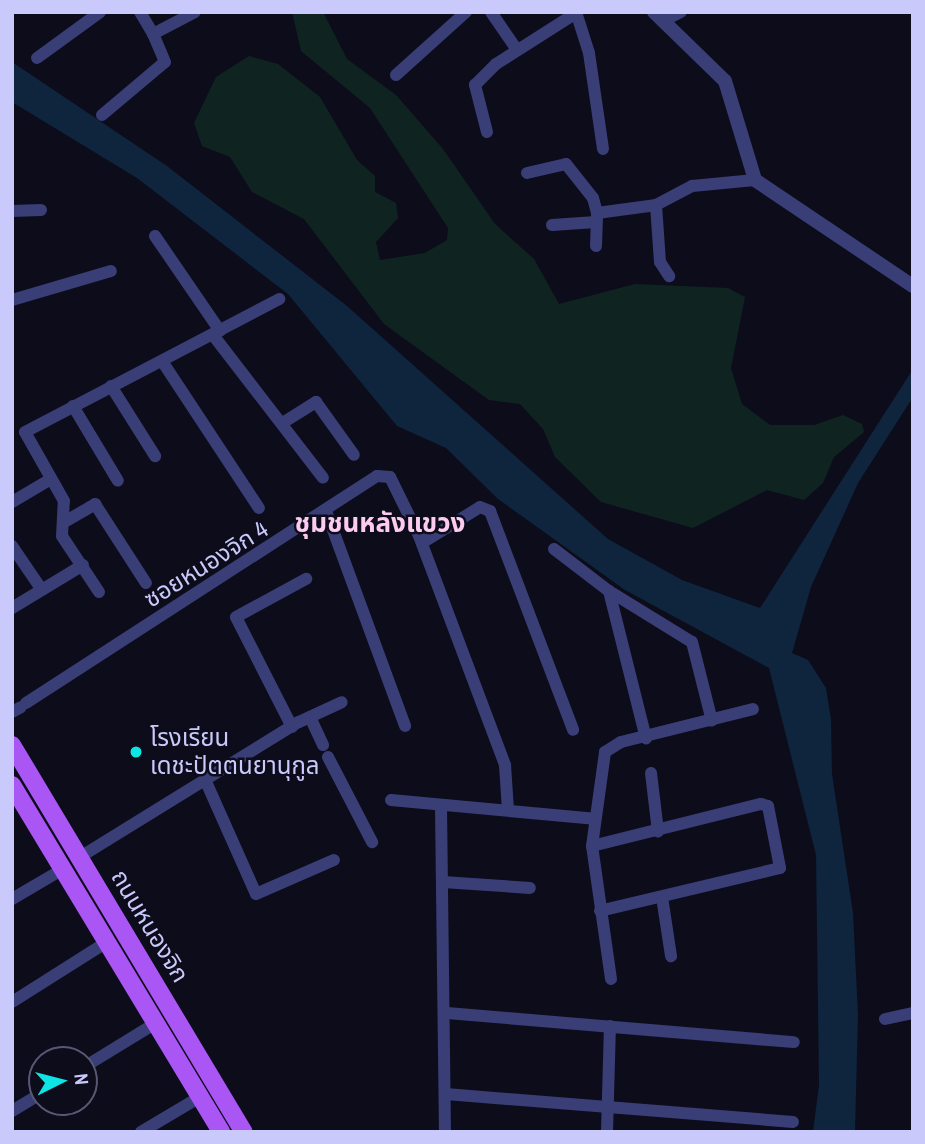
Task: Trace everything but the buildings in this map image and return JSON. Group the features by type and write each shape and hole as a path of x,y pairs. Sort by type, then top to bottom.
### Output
{"main road":[{"name":"ถนนหนองจิก","path":"12,746 244,1132"},
{"name":"ถนนหนองจิก","path":"12,785 221,1132"}],"street":[{"path":"37,58 100,12"},
{"path":"102,115 165,62 140,12"},
{"path":"153,34 195,12"},
{"path":"396,75 466,12"},
{"path":"491,12 517,50"},
{"path":"659,17 681,12"},
{"path":"487,132 474,88 517,50 574,14 589,53 603,149"},
{"path":"659,17 725,81 755,180 913,286"},
{"path":"527,173 566,164 597,217 596,246"},
{"path":"552,225 656,205 692,186 755,180"},
{"path":"656,205 660,262 669,276"},
{"path":"12,211 41,210"},
{"path":"155,236 217,333 323,478"},
{"path":"12,300 111,271"},
{"path":"99,592 62,536 66,521 64,501 25,432 279,299"},
{"path":"162,361 259,508"},
{"path":"111,386 155,456"},
{"path":"284,422 316,402 354,455"},
{"path":"73,406 118,481"},
{"name":"ซอยหนองจิก 4","path":"20,707 377,476 390,477 422,543 505,765 508,810"},
{"path":"12,502 51,478"},
{"path":"66,521 95,503 146,583"},
{"path":"422,543 480,507 489,511 573,730"},
{"path":"326,511 405,726"},
{"path":"12,546 42,590"},
{"path":"554,550 609,592 692,642 712,720"},
{"path":"12,608 83,565"},
{"path":"292,727 236,617 306,579"},
{"path":"609,592 646,738"},
{"path":"80,857 207,784 292,727 342,702"},
{"path":"611,979 592,846 605,752 753,709"},
{"path":"310,717 372,842"},
{"path":"651,773 659,832"},
{"path":"207,784 256,894 334,860"},
{"path":"391,800 441,807 508,810 594,819"},
{"path":"592,846 768,806 780,868 600,911"},
{"path":"441,807 447,1013 445,1132"},
{"path":"12,899 63,869"},
{"path":"443,882 530,888"},
{"path":"662,897 671,956"},
{"path":"12,1002 107,942"},
{"path":"447,1013 794,1042"},
{"path":"885,1019 913,1013"},
{"path":"98,1058 156,1023"},
{"path":"607,1132 610,1026"},
{"path":"446,1094 793,1122"},
{"path":"141,1132 200,1097"},
{"path":"12,1111 28,1101"}],"green space":[{"path":"292,12 323,12 347,59 396,95 443,149 495,224 534,259 559,304 635,284 728,288 745,297 731,368 742,404 770,425 814,425 843,415 862,424 864,432 834,457 823,483 804,500 767,490 693,528 601,502 555,457 543,429 520,404 489,400 384,324 304,219 252,192 230,157 202,146 194,123 216,77 249,56 278,64 320,97 357,160 375,176 375,192 396,203 398,218 376,242 380,260 425,253 447,240 448,228 370,108 301,51"}],"water":[{"path":"12,62 167,166 347,306 608,539 682,580 760,608 913,369 913,397 858,483 811,587 792,653 808,660 826,688 831,720 832,774 853,913 858,1015 855,1132 813,1132 819,1085 816,855 769,668 625,590 498,499 446,448 397,426 288,294 137,178 12,102"}],"place":[{"name":"โรงเรียน เดชะปัตตนยานุกูล","path":"136,752"}],"district":[{"name":"ชุมชนหลังแขวง","path":"380,523"}]}
